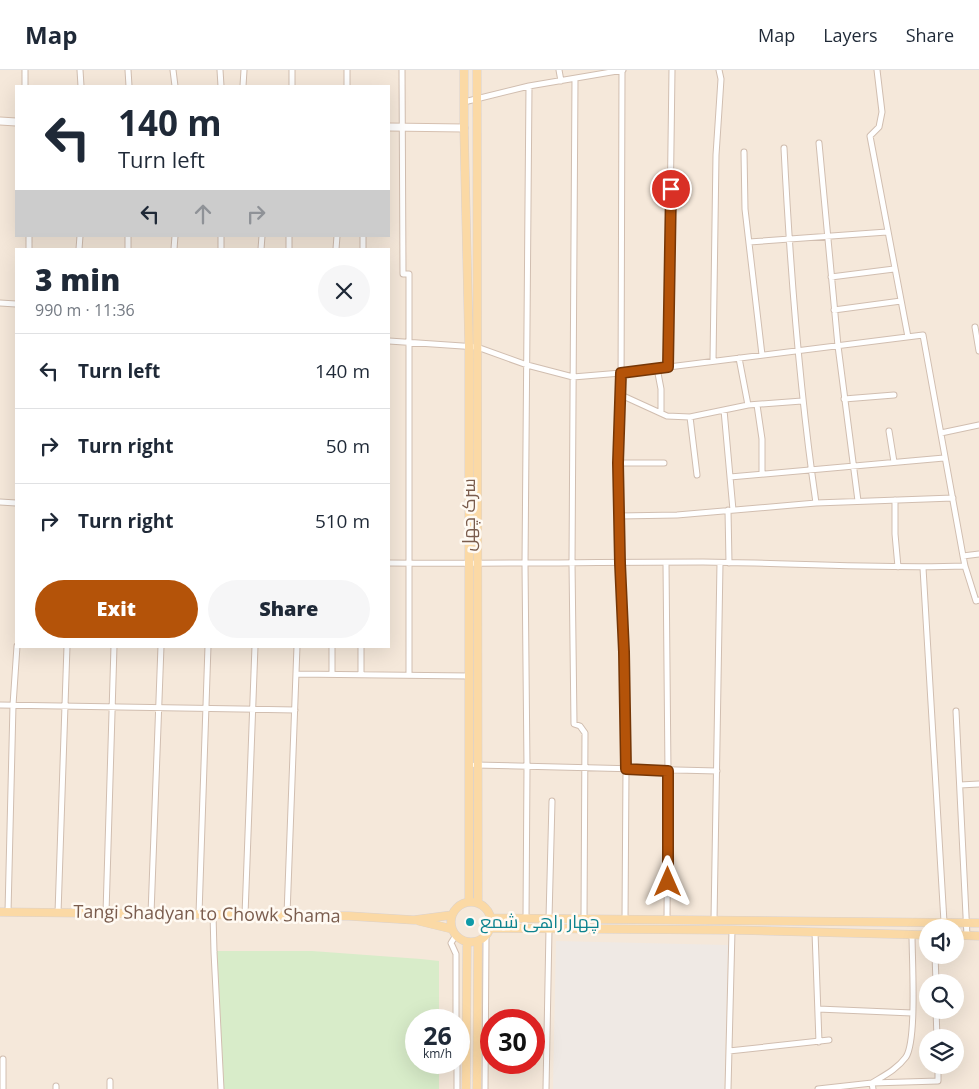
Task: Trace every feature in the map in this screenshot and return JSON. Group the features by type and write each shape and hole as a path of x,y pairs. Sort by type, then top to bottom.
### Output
{"main road":[{"name":"سرک چهل","path":"464,70 469,346 469,902"},
{"path":"477,70 478,903"},
{"path":"414,920 454,932 467,942 478,941 486,936 491,928 492,918 489,911 484,905 478,903 469,902 459,906 452,915 454,932"},
{"name":"Tangi Shadyan to Chowk Shama","path":"4,912 349,916 414,920"},
{"path":"414,920 452,915"},
{"path":"492,918 919,922"},
{"path":"964,923 979,923"},
{"path":"491,928 732,930 919,934"},
{"path":"964,936 979,936"},
{"path":"477,1089 478,941"},
{"path":"466,1089 467,942"}],"street":[{"path":"25,70 25,85"},
{"path":"80,70 81,85"},
{"path":"128,70 129,85"},
{"path":"173,70 175,85"},
{"path":"220,70 221,85"},
{"path":"243,85 244,70"},
{"path":"292,70 292,85"},
{"path":"347,70 347,85"},
{"path":"402,70 403,274 409,274 410,342 409,675"},
{"path":"559,70 561,81"},
{"path":"464,102 528,86 622,70 621,395 618,463 626,769 625,919"},
{"path":"668,367 672,70"},
{"path":"713,361 716,155 721,79 719,70"},
{"path":"876,70 882,112 880,127 870,136 908,337"},
{"path":"575,79 572,563 574,724 580,726 585,733 584,918"},
{"path":"526,918 525,564 528,365 528,86"},
{"path":"0,121 15,122"},
{"path":"390,127 464,128"},
{"path":"819,143 834,310 858,501"},
{"path":"784,148 788,239 802,401 816,503"},
{"path":"744,152 745,209 762,355"},
{"path":"749,242 887,232"},
{"path":"831,277 894,270"},
{"path":"834,310 901,301"},
{"path":"0,303 15,304"},
{"path":"975,328 979,351"},
{"path":"390,341 477,347 528,365 573,377 621,373 922,335 924,336 944,458 965,566 976,600 979,600"},
{"path":"739,358 748,405"},
{"path":"656,368 660,390 661,413"},
{"path":"621,395 667,416 690,417 748,405 802,401"},
{"path":"844,399 894,395"},
{"path":"757,405 762,439 762,474"},
{"path":"724,410 730,477 729,563"},
{"path":"690,417 697,475"},
{"path":"941,433 979,425"},
{"path":"889,431 894,462"},
{"path":"730,477 944,458"},
{"path":"618,463 664,463"},
{"path":"619,516 677,515 816,503 953,498"},
{"path":"895,500 895,534 898,567"},
{"path":"0,502 15,503"},
{"path":"963,556 979,554"},
{"path":"390,563 729,563 923,568 965,566"},
{"path":"666,563 667,919"},
{"path":"714,920 720,563"},
{"path":"923,568 944,919"},
{"path":"4,912 17,648"},
{"path":"58,913 67,648"},
{"path":"106,913 114,648"},
{"path":"150,914 161,648"},
{"path":"199,914 208,648"},
{"path":"245,915 254,648"},
{"path":"287,915 297,648"},
{"path":"332,648 332,674"},
{"path":"361,648 361,674"},
{"path":"296,674 469,676"},
{"path":"0,705 295,710"},
{"path":"956,712 967,936"},
{"path":"468,765 716,771"},
{"path":"960,785 979,784"},
{"path":"549,918 552,801"},
{"path":"213,914 221,1089"},
{"path":"546,1089 548,929"},
{"path":"728,1089 732,930"},
{"path":"454,932 451,943 456,954 456,1009"},
{"path":"815,932 819,1042"},
{"path":"872,1082 896,1068 907,1055 912,1037 912,934"},
{"path":"485,1089 486,936"},
{"path":"818,1009 912,1013"},
{"path":"729,1051 829,1040"},
{"path":"3,1059 3,1089"},
{"path":"457,1074 457,1089"},
{"path":"818,1089 872,1082 938,1081 938,1074"},
{"path":"110,1081 110,1089"},
{"path":"872,1082 873,1089"}],"shaded area":[{"path":"0,70 979,70 979,1089 0,1089"},
{"path":"556,941 728,945 724,1089 553,1089"}],"green space":[{"path":"217,951 312,951 439,961 439,1009 405,1009 405,1074 439,1074 439,1089 224,1089"}],"place":[{"name":"چهار راهی شمع","path":"470,922"}],"route":[{"path":"668,882 668,771 626,769 618,463 621,373 668,367 671,189"}]}
